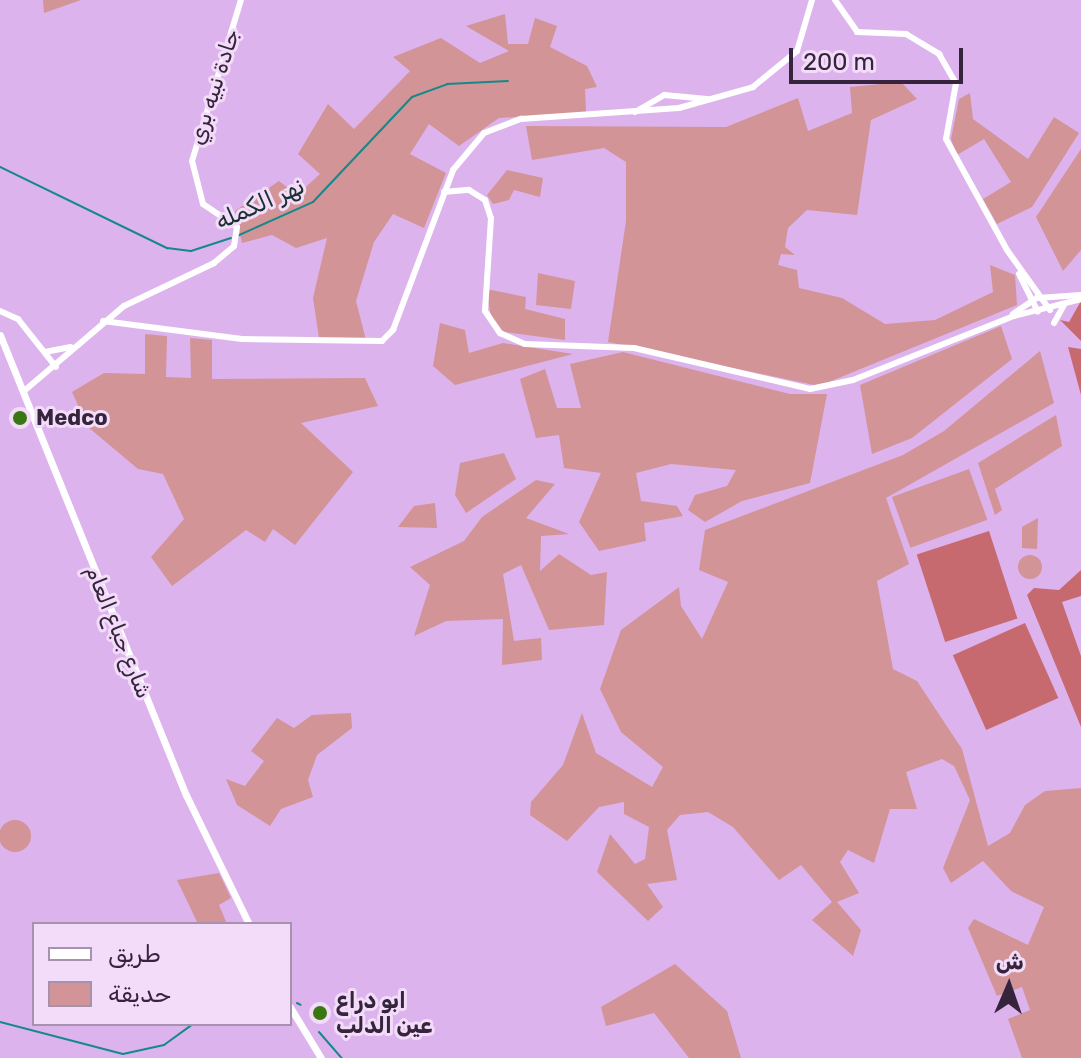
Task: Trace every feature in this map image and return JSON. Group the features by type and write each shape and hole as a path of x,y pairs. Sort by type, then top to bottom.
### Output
{"main road":[{"name":"شارع جباع العام","path":"0,335 186,795 248,922"},
{"path":"292,1010 321,1058"}],"street":[{"name":"جادة نبيه بري","path":"24,391 56,367 71,347 103,321 154,287 225,257 238,233 199,198 193,151 241,0"},
{"path":"103,321 242,339 382,341 393,330 444,192 465,150 500,124 632,114 713,100 780,69 797,51 812,0"},
{"path":"835,0 857,32 906,34 939,54 956,83 946,139 1017,267 1029,301 1038,312"},
{"path":"632,114 653,98 676,95 713,100"},
{"path":"676,95 679,108"},
{"path":"450,179 462,189"},
{"path":"444,192 462,189 479,193 491,212 485,311 500,333 525,344 634,348 810,389 853,380 1007,318 1050,310 1081,297"},
{"path":"1017,267 1050,310"},
{"path":"1007,318 1029,301 1041,297 1081,297"},
{"path":"1054,323 1064,304"},
{"path":"0,311 18,319 56,367"},
{"name":"جادة نبيه بري","path":"45,352 71,347"}],"green space":[{"path":"43,0 81,0 44,13"},
{"path":"505,14 508,44 528,44 535,18 557,26 550,47 587,66 597,87 585,89 586,112 499,118 459,146 429,124 410,154 446,173 424,228 393,214 374,242 356,301 366,340 319,338 313,298 327,238 296,248 272,235 242,243 235,211 279,181 297,195 320,174 298,154 328,104 354,129 410,71 393,57 441,38 480,63 509,51 466,26"},
{"path":"901,82 917,99 871,120 857,215 807,210 788,228 785,247 795,255 781,254 778,265 797,270 799,288 842,298 885,324 935,320 993,292 990,265 1015,275 1017,305 819,386 608,342 626,221 626,162 604,148 532,160 526,126 726,127 798,98 808,131 852,113 850,87"},
{"path":"970,93 973,119 1028,159 1054,117 1079,133 1032,207 997,224 983,199 1011,182 984,139 957,155 951,139 959,99"},
{"path":"1081,149 1081,250 1063,271 1036,217"},
{"path":"507,170 543,178 540,197 514,190 509,200 493,204 487,195"},
{"path":"538,273 575,281 571,309 536,305"},
{"path":"486,289 526,297 525,309 565,319 565,340 504,332 491,316"},
{"path":"440,323 465,330 469,353 503,343 573,354 455,385 433,366"},
{"path":"1001,326 1012,359 912,438 872,454 860,385"},
{"path":"145,334 167,336 166,377 191,378 190,338 212,340 212,379 365,378 378,406 301,423 353,472 295,545 273,529 265,542 246,530 172,586 151,557 184,519 163,474 138,469 88,427 72,392 104,373 145,374"},
{"path":"1040,351 1054,403 886,498 909,564 877,581 893,669 917,681 962,749 988,846 1010,833 1025,805 1045,791 1081,788 1081,1058 1022,1058 1008,1019 1030,1010 1022,987 997,996 968,928 974,919 1028,945 1044,907 1011,891 983,861 951,883 943,868 970,800 954,766 942,759 906,772 917,809 890,809 874,863 848,850 840,862 859,893 837,902 861,930 853,956 812,920 832,902 801,865 779,880 733,827 708,812 680,815 667,830 677,880 647,884 663,907 648,921 597,872 610,834 635,864 645,859 649,827 624,814 624,802 599,807 567,841 530,815 531,802 563,765 582,713 596,753 652,787 663,767 621,732 600,689 621,630 679,587 681,606 702,639 728,582 699,570 705,530 903,455 944,431"},
{"path":"623,352 790,394 827,394 810,483 742,501 705,522 688,510 695,495 727,486 736,470 671,464 636,473 641,501 677,506 683,516 644,523 646,541 599,551 579,522 601,473 564,468 559,435 536,438 520,379 545,369 557,408 581,408 570,364"},
{"path":"1056,415 1062,446 995,489 1002,510 995,515 978,463"},
{"path":"504,453 516,479 466,513 455,495 460,463"},
{"path":"969,469 987,520 910,548 892,497"},
{"path":"536,480 555,484 526,518 569,534 541,536 540,571 559,554 591,575 607,572 604,625 549,630 521,565 503,574 514,641 541,638 542,660 502,665 503,619 446,621 414,636 430,585 410,567 464,541 482,517"},
{"path":"435,503 437,528 398,527 414,506"},
{"path":"1038,518 1037,549 1022,548 1022,527"},
{"path":"1030,555 1038,559 1042,567 1038,575 1030,579 1022,575 1018,567 1022,559"},
{"path":"351,713 352,728 317,755 308,780 313,797 281,809 270,826 237,805 226,779 245,786 264,761 251,751 277,718 294,728 312,715"},
{"path":"15,820 26,825 31,836 26,847 15,852 4,847 -1,836 4,825"},
{"path":"219,873 231,898 219,905 226,922 197,922 177,880"},
{"path":"675,964 727,1011 741,1058 689,1058 654,1013 606,1026 601,1007"}],"shaded area":[{"path":"1081,301 1081,341 1060,320 1069,322"},
{"path":"1068,347 1081,349 1081,395"},
{"path":"989,531 1017,618 945,642 917,554"},
{"path":"1081,570 1081,596 1062,602 1081,656 1081,727 1027,595 1034,588 1059,590"},
{"path":"1025,623 1058,698 986,730 953,655"}],"waterway":[{"name":"نهر الكمله","path":"237,236 313,202 412,97 447,84 508,81"},
{"name":"نهر الكمله","path":"0,167 167,248 191,251 231,238"},
{"path":"297,1003 301,1005"},
{"path":"0,1022 123,1054 164,1045 190,1026"},
{"path":"319,1032 342,1058"}],"place":[{"name":"Medco","path":"20,418"},
{"name":"ابو دراع عين الدلب","path":"320,1013"}]}
